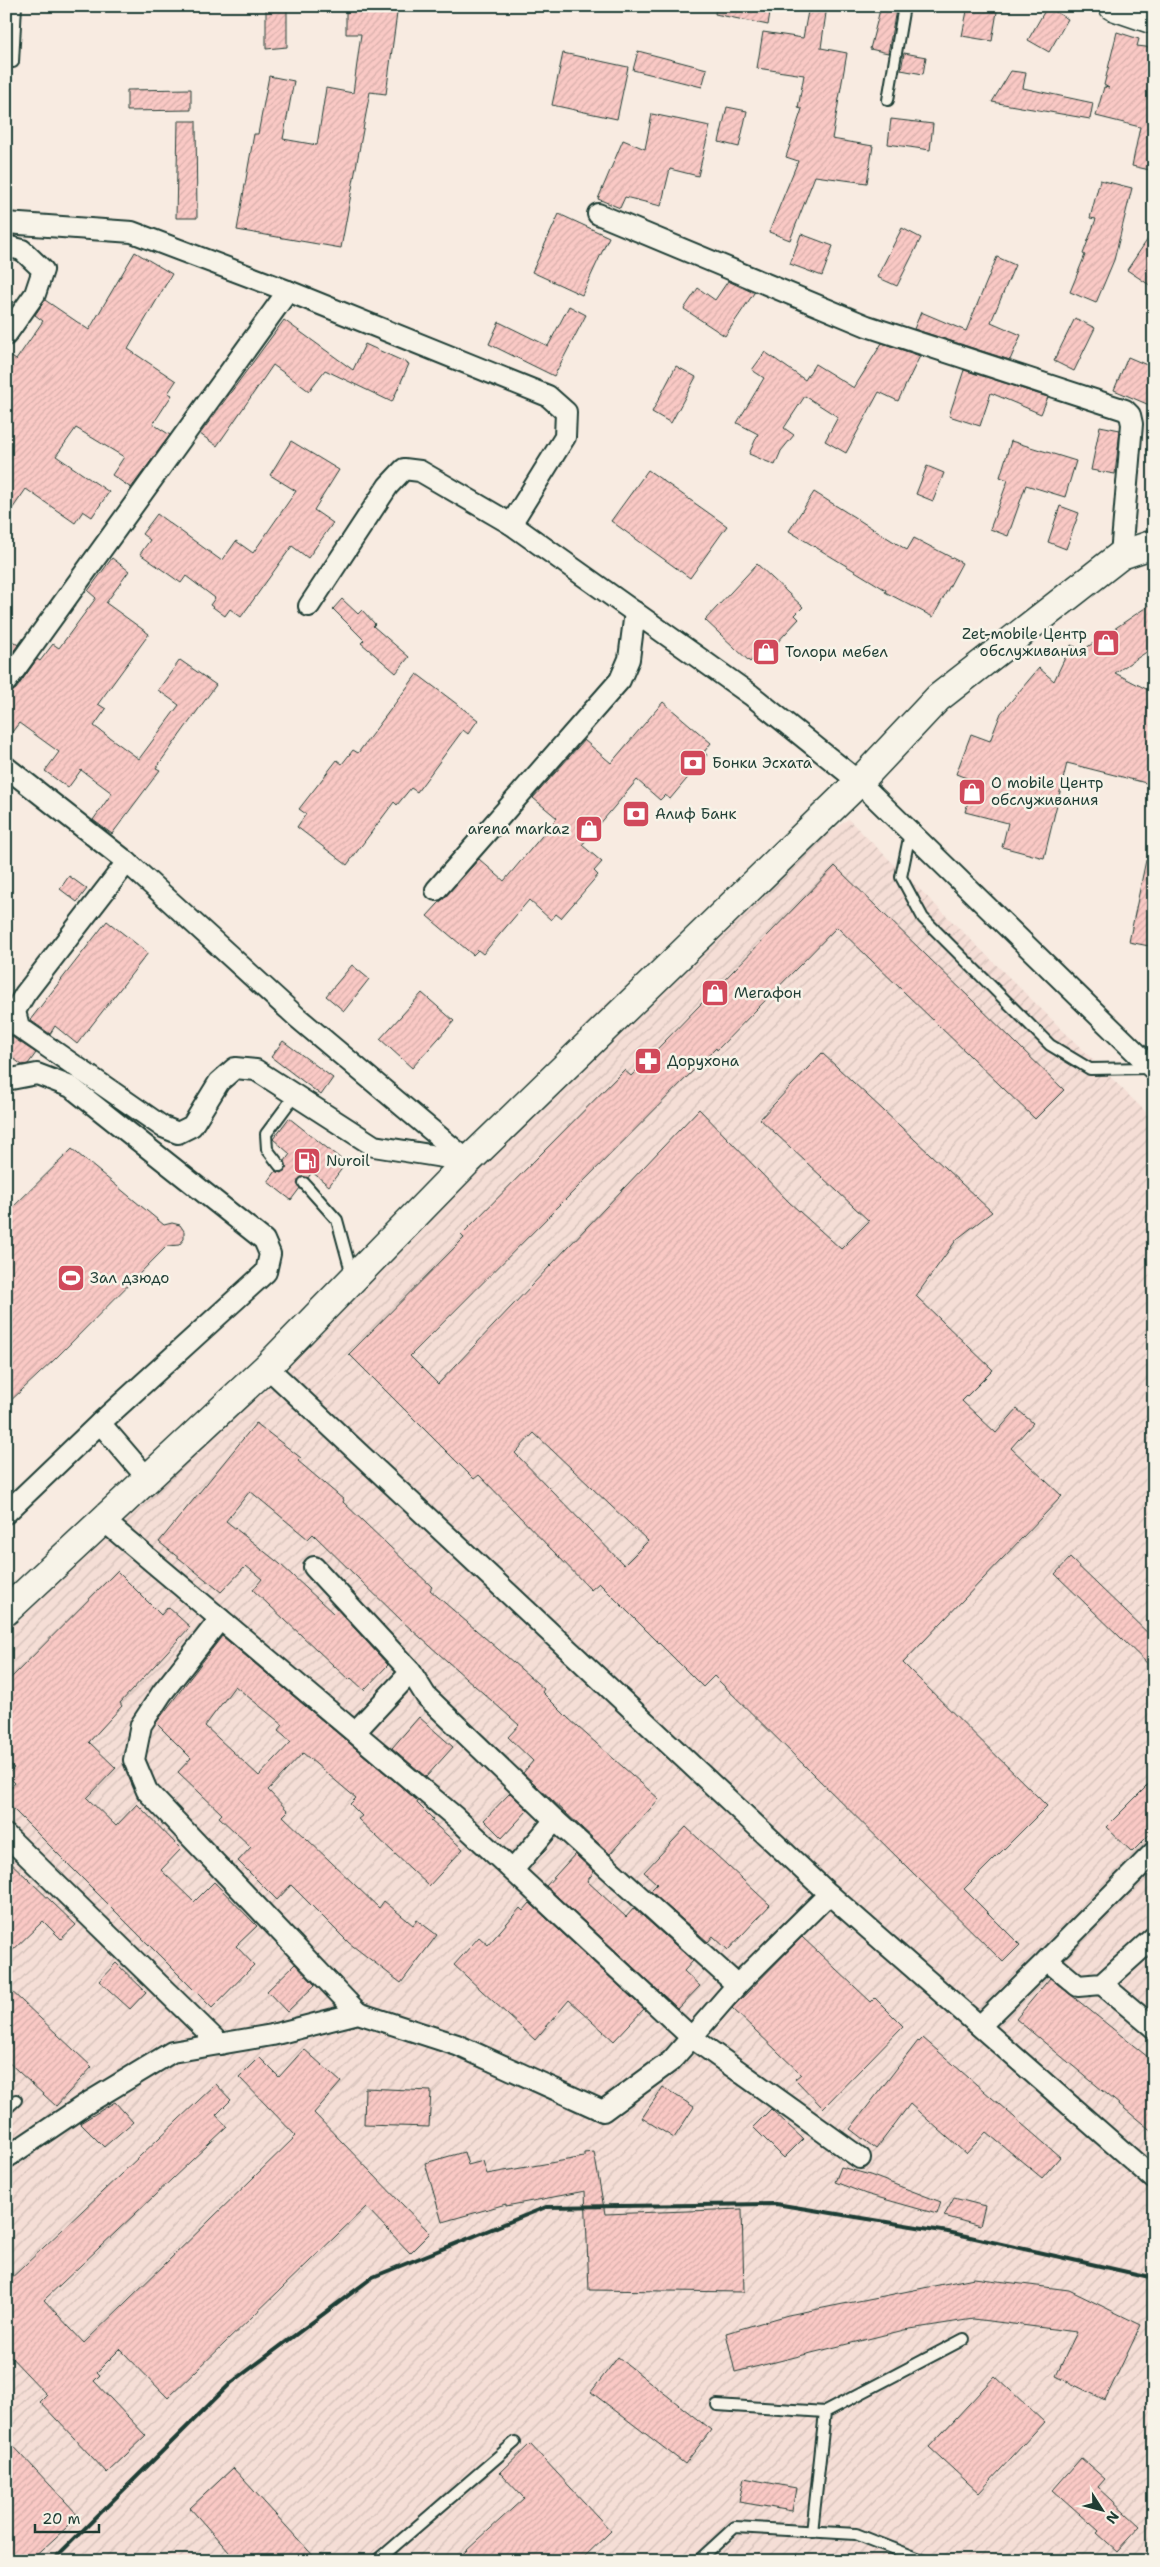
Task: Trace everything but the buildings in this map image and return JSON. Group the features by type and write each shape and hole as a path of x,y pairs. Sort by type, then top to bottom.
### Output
{"main road":[{"path":"1113,6 1154,20"},
{"path":"6,1611 267,1367 468,1161 859,782 938,698 1121,555 1154,544"}],"street":[{"path":"598,214 867,326 1125,410 1130,415 1132,424 1121,555"},
{"path":"6,223 132,232 288,291 548,396 566,412 565,437 511,524"},
{"path":"6,246 22,250 44,270 35,294 6,335"},
{"path":"6,682 288,291"},
{"path":"309,606 388,486 404,469 420,471 511,524 751,694 859,782 1153,1069"},
{"path":"436,890 620,680 629,659 635,612"},
{"path":"6,767 127,862 298,1018 468,1161"},
{"path":"127,862 25,994 15,1011 19,1027 164,1127 178,1134 192,1126 219,1082 235,1068 256,1070 374,1146 468,1161"},
{"path":"6,1080 37,1074 71,1087 264,1240 270,1254 266,1272 100,1423 6,1513"},
{"path":"267,1367 829,1894 1154,2179"},
{"path":"100,1423 148,1479"},
{"path":"103,1520 455,1817 691,2037 860,2158"},
{"path":"314,1567 411,1672 426,1696 555,1820 737,1985"},
{"path":"220,1619 162,1693 141,1725 134,1760 147,1791 358,2013 456,2045 603,2111 671,2061 737,1985 829,1894"},
{"path":"355,1732 411,1672"},
{"path":"512,1870 555,1820"},
{"path":"6,1835 220,2044"},
{"path":"980,2026 1154,1852"},
{"path":"1047,1960 1078,1986 1102,1984 1154,1937"},
{"path":"1102,1984 1154,2028"},
{"path":"6,2158 86,2104 172,2052 272,2035 358,2013"}],"lane":[{"path":"13,62 16,6"},
{"path":"888,100 904,6"},
{"path":"910,832 900,877 923,918 1050,1045 1090,1069 1153,1069"},
{"path":"280,1166 267,1149 266,1134 295,1095"},
{"path":"304,1183 336,1220 354,1278"},
{"path":"6,2110 16,2100"},
{"path":"717,2405 824,2412 964,2339"},
{"path":"812,2532 824,2412"},
{"path":"377,2561 515,2442"},
{"path":"698,2561 735,2527 856,2534 925,2561"}],"shaded area":[{"path":"848,819 1154,1120 1154,2561 6,2561 6,1612 155,1475 604,1005"}],"railway":[{"path":"52,2561 231,2383 373,2277 546,2207 776,2204 948,2232 1154,2278"}],"place":[{"name":"Zet-mobile Центр обслуживания","path":"1106,643"},
{"name":"Толори мебел","path":"766,652"},
{"name":"Бонки Эсхата","path":"693,763"},
{"name":"O mobile Центр обслуживания","path":"972,792"},
{"name":"Алиф Банк","path":"636,814"},
{"name":"arena markaz","path":"589,829"},
{"name":"Мегафон","path":"715,993"},
{"name":"Дорухона","path":"648,1061"},
{"name":"Nuroil","path":"307,1161"},
{"name":"Зал дзюдо","path":"71,1278"}]}
